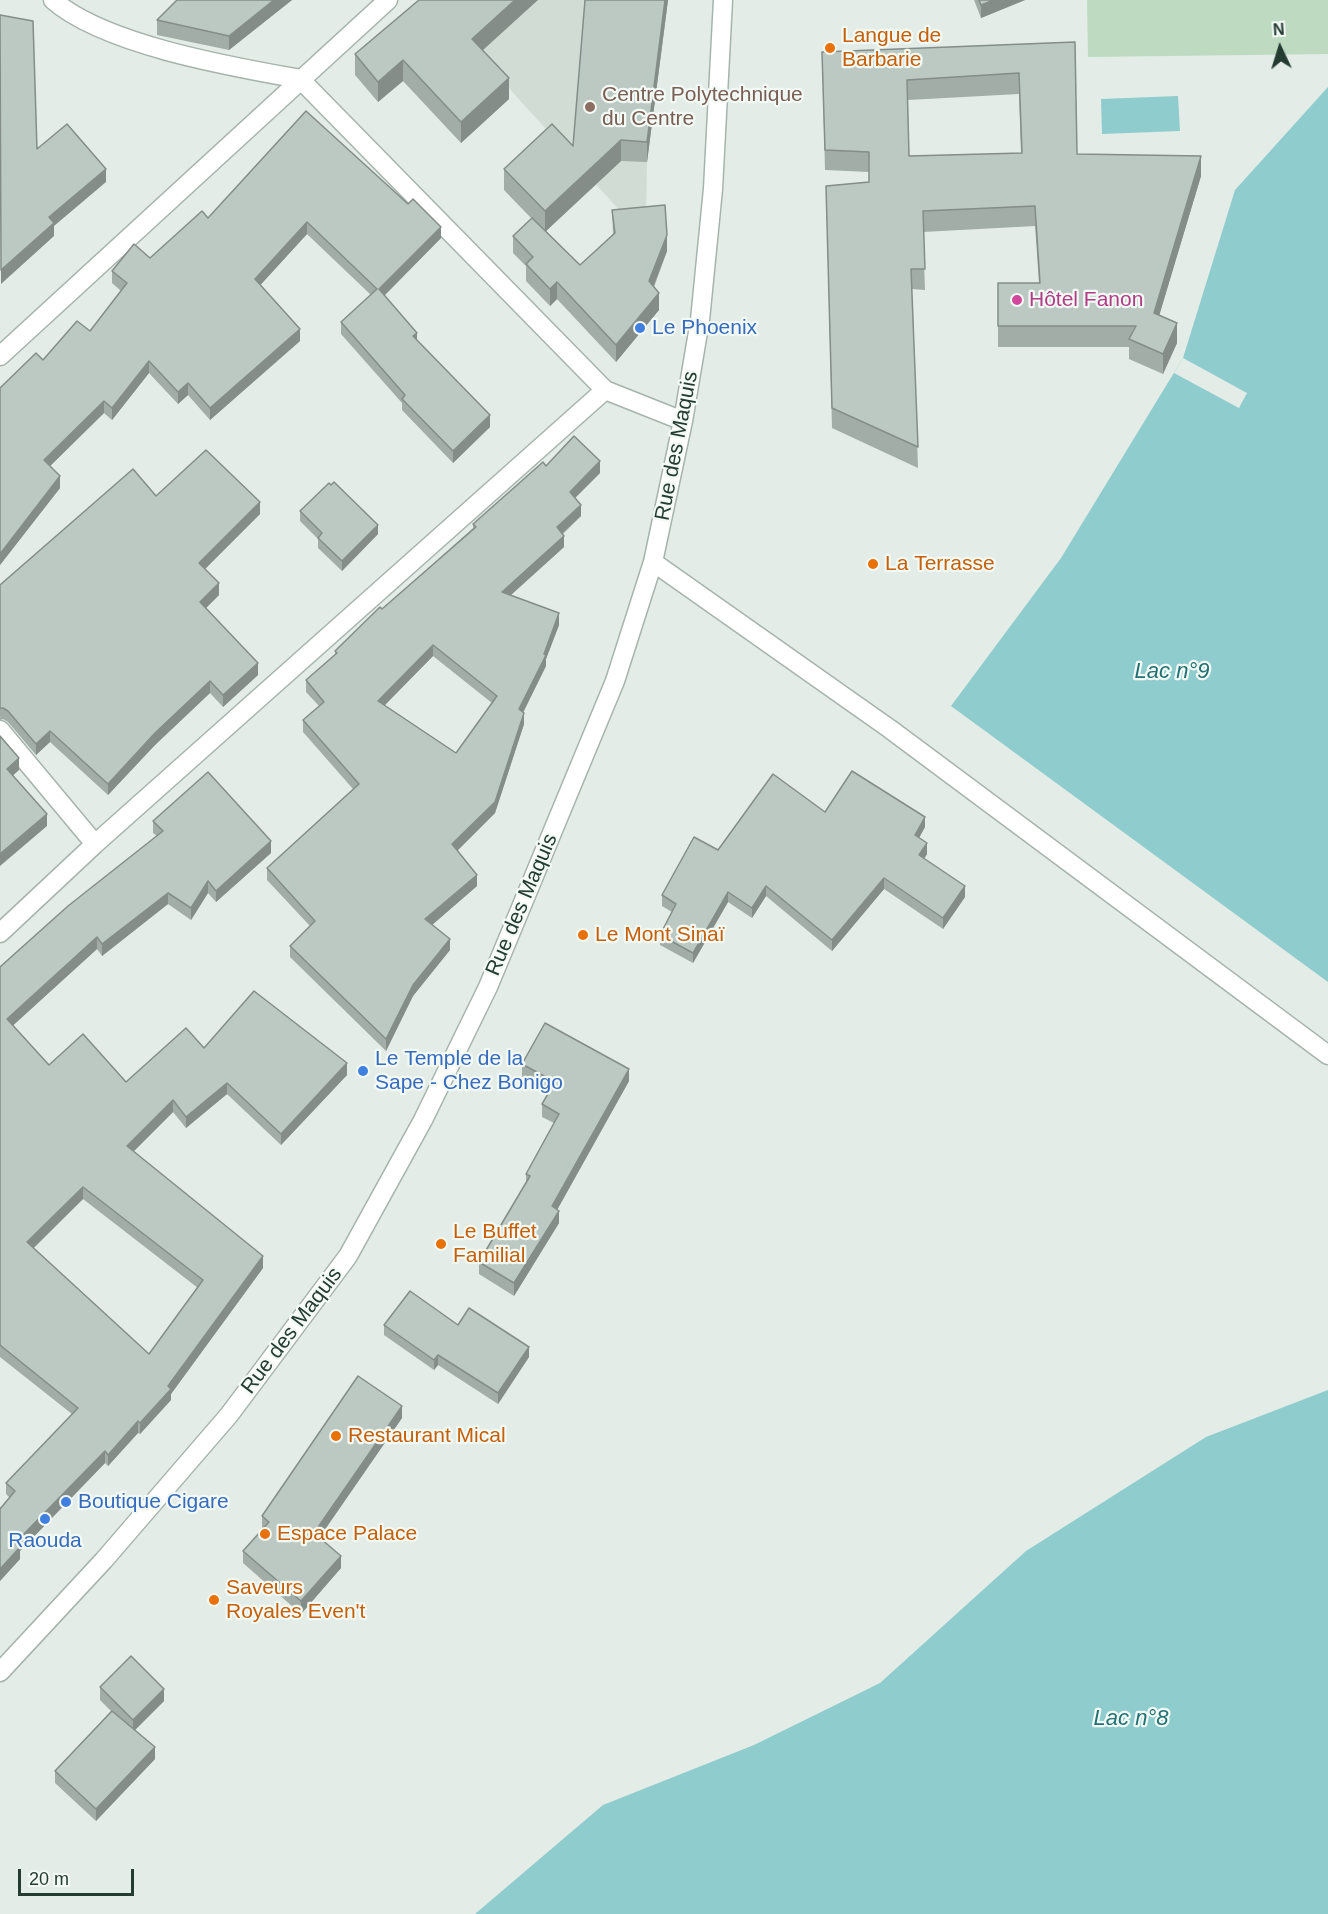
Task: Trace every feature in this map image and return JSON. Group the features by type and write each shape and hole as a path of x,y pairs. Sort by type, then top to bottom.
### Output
{"street":[{"path":"53,0 66,11 121,36 239,68 300,79 605,390 683,421"},
{"path":"0,356 388,0"},
{"name":"Rue des Maquis","path":"0,1672 104,1560 229,1416 348,1256 423,1120 488,987 615,681 653,562 683,421 700,320 714,189 723,0"},
{"path":"0,933 95,844 605,390"},
{"path":"653,562 890,729 1328,1055"},
{"path":"0,730 95,844"}],"shaded area":[{"name":"Centre Polytechnique du Centre","path":"440,0 668,0 647,162 646,211 631,223 478,54"}],"green space":[{"path":"1087,0 1328,0 1328,54 1088,57"}],"water":[{"name":"Lac n°9","path":"1328,87 1328,982 951,706 1061,558 1183,358 1235,190"},
{"path":"1178,96 1180,131 1102,134 1101,99"},
{"name":"Lac n°8","path":"1328,1390 1328,1914 475,1914 603,1805 754,1745 880,1683 1026,1551 1206,1437"}],"pier":[{"path":"1183,358 1247,393 1239,408 1174,373"}],"building":[{"path":"177,0 274,0 229,36 157,20"},
{"path":"419,0 515,0 472,39 509,78 461,122 403,60 378,82 355,54"},
{"path":"585,0 665,0 647,142 621,140 545,211 504,169 552,124 573,146"},
{"path":"979,0 994,0 981,5"},
{"path":"0,15 33,21 37,149 67,124 106,169 49,217 54,223 1,270"},
{"path":"1075,42 1077,154 1201,156 1154,313 1177,323 1163,354 1129,339 1136,326 998,326 998,283 1040,283 1035,206 923,211 925,269 911,269 918,447 832,408 826,186 869,182 869,152 825,150 822,52","holes":["1019,73 1022,153 909,156 907,80"]},
{"path":"306,111 408,204 413,199 441,227 379,289 417,333 413,336 490,415 453,451 402,399 405,395 341,322 377,289 307,222 255,279 300,329 210,408 188,383 178,392 149,361 112,408 104,401 44,460 60,476 0,554 0,388 36,353 43,360 77,321 90,331 127,283 112,271 134,244 150,258 202,211 208,218"},
{"path":"665,205 667,235 649,281 659,293 616,345 557,282 550,289 526,264 533,257 513,236 532,218 580,265 615,233 612,210"},
{"path":"574,436 600,461 570,492 581,505 557,527 564,536 502,592 559,613 544,654 546,655 519,709 524,713 495,802 452,844 477,875 425,919 450,939 413,985 386,1039 290,946 315,921 267,868 359,784 303,720 324,702 306,680 337,653 335,651 380,607 382,609 476,527 473,524 543,462 546,466","holes":["433,645 497,696 456,753 378,701"]},
{"path":"206,450 260,502 199,563 219,583 200,602 258,663 223,695 210,681 155,733 108,784 50,731 36,744 8,711 0,708 0,585 133,469 156,496"},
{"path":"334,482 378,525 342,561 318,538 322,533 300,511 329,483 331,485"},
{"path":"0,736 19,758 7,769 47,814 0,854"},
{"path":"852,771 925,817 915,835 927,843 919,855 965,886 943,918 884,878 832,940 766,886 752,908 728,892 693,953 660,935 676,904 662,895 694,837 718,850 773,774 825,812"},
{"path":"208,772 271,841 216,891 208,881 191,908 168,893 102,944 97,937 7,1019 49,1065 83,1034 126,1082 186,1028 204,1048 254,991 347,1063 281,1134 227,1083 186,1117 173,1100 127,1146 263,1256 168,1386 171,1389 108,1455 105,1451 15,1543 20,1547 0,1569 0,1509 15,1491 6,1483 78,1408 0,1345 0,967 68,906 163,831 153,821","holes":["83,1187 203,1280 149,1354 27,1242"]},
{"path":"545,1023 629,1069 552,1206 559,1211 514,1283 479,1262 530,1176 526,1174 559,1114 542,1104 555,1082 522,1064"},
{"path":"410,1291 458,1325 469,1308 529,1347 498,1393 438,1355 434,1360 384,1325"},
{"path":"358,1376 402,1406 314,1533 341,1556 301,1601 243,1551 269,1522 262,1516"},
{"path":"131,1656 164,1689 133,1720 100,1687"},
{"path":"112,1711 155,1747 96,1809 55,1771"}],"place":[{"name":"Langue de Barbarie","path":"830,48"},
{"name":"Centre Polytechnique du Centre","path":"590,107"},
{"name":"Hôtel Fanon","path":"1017,300"},
{"name":"Le Phoenix","path":"640,328"},
{"name":"La Terrasse","path":"873,564"},
{"name":"Le Mont Sinaï","path":"583,935"},
{"name":"Le Temple de la Sape - Chez Bonigo","path":"363,1071"},
{"name":"Le Buffet Familial","path":"441,1244"},
{"name":"Restaurant Mical","path":"336,1436"},
{"name":"Boutique Cigare","path":"66,1502"},
{"name":"Raouda","path":"45,1519"},
{"name":"Espace Palace","path":"265,1534"},
{"name":"Saveurs Royales Even't","path":"214,1600"}]}
